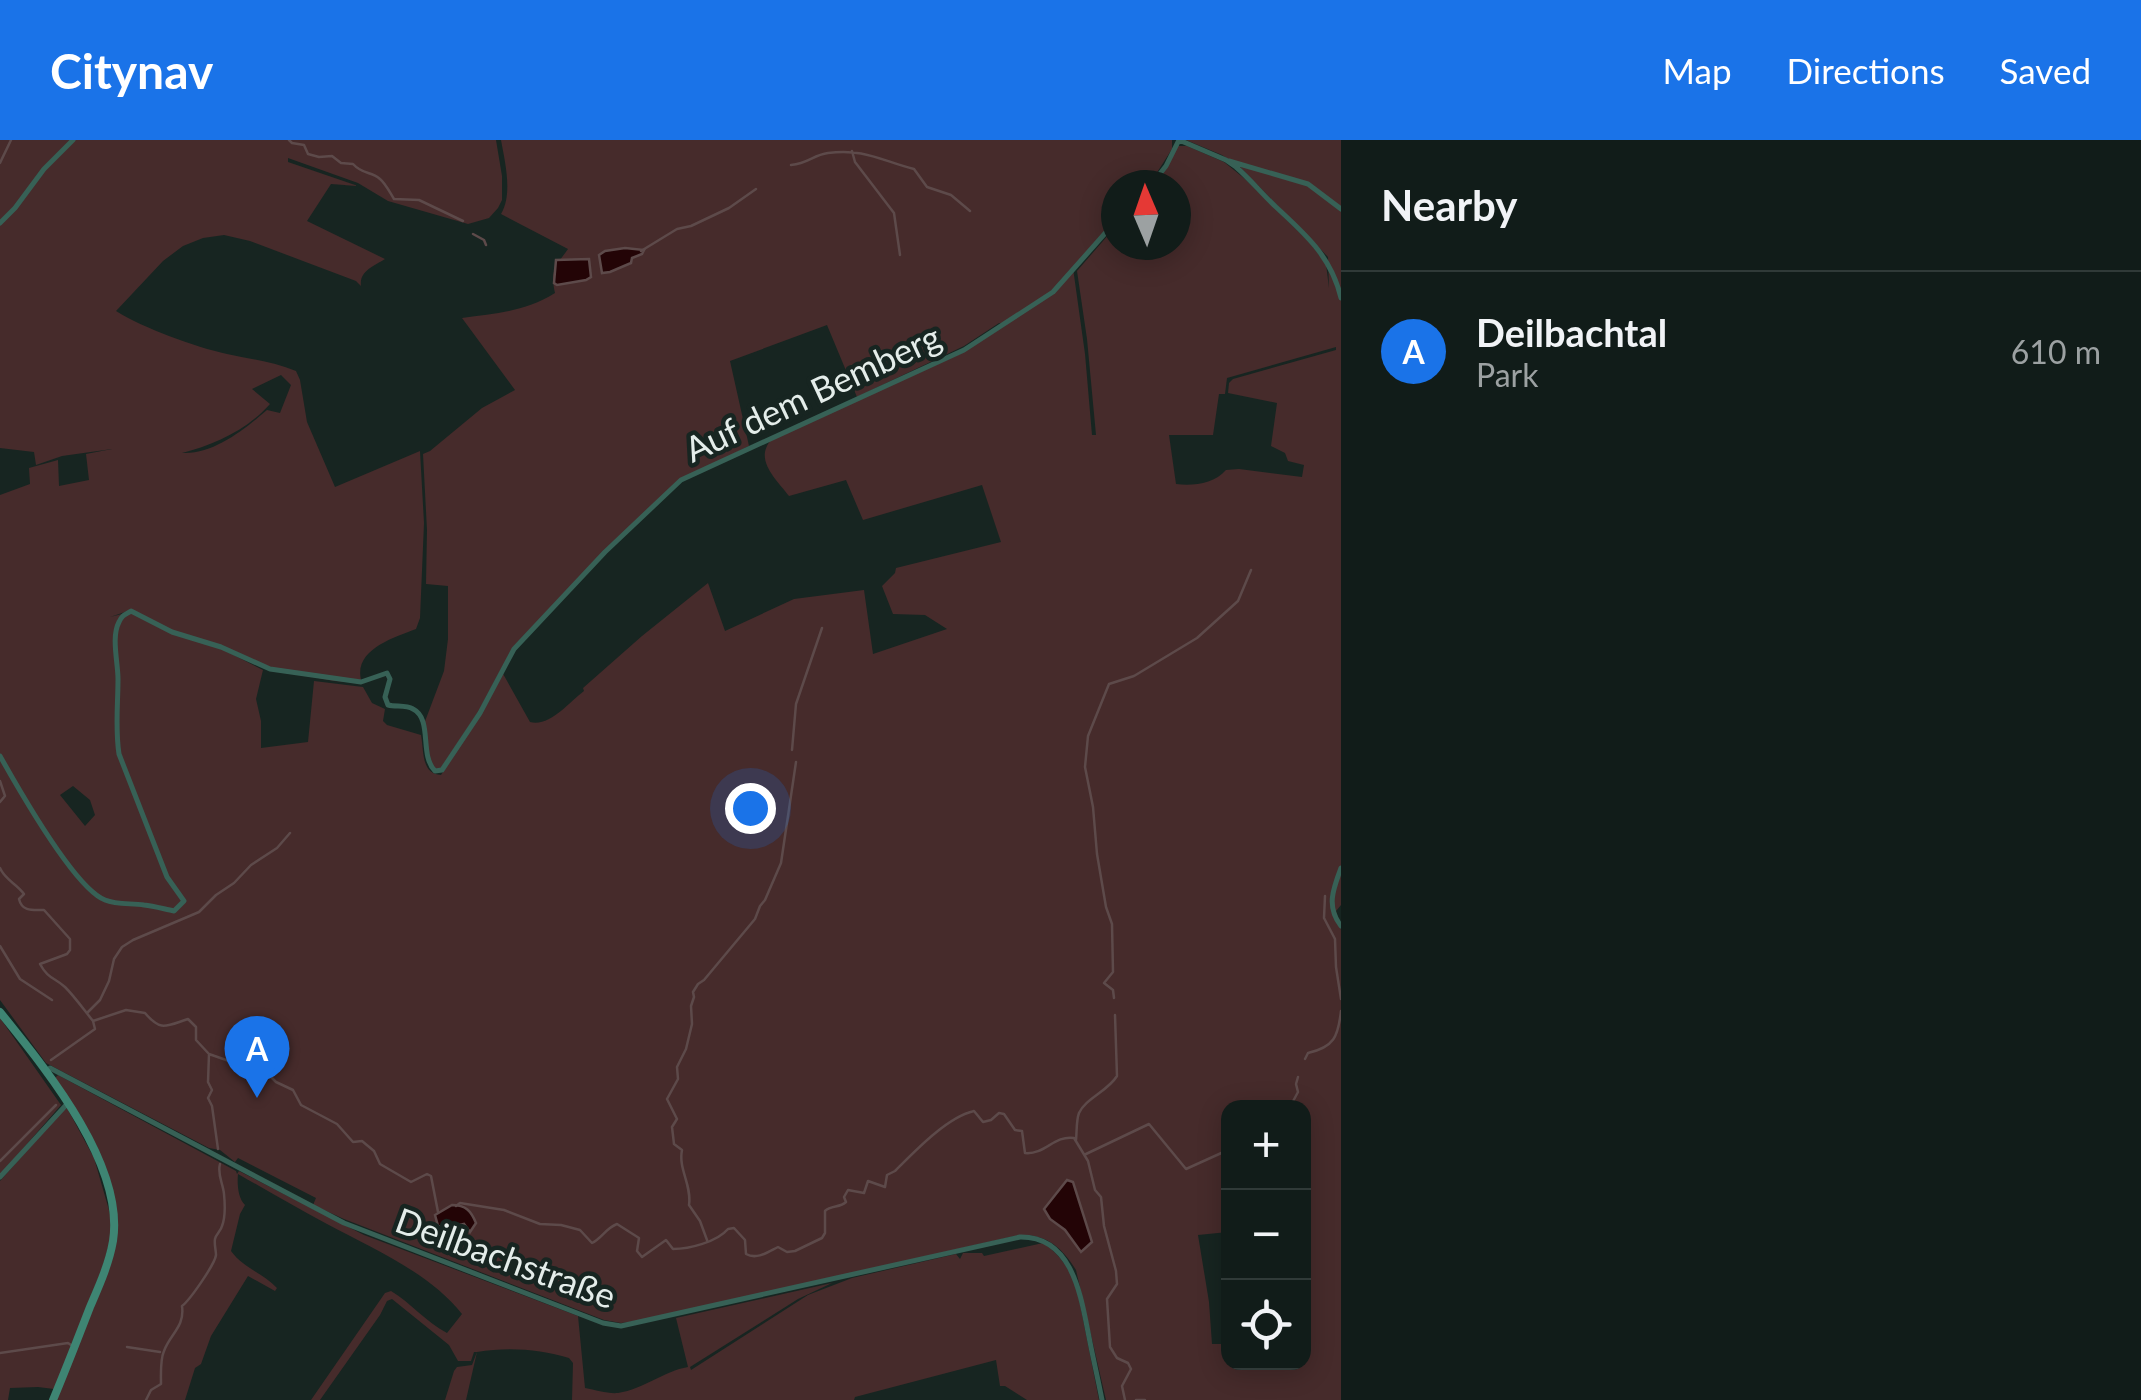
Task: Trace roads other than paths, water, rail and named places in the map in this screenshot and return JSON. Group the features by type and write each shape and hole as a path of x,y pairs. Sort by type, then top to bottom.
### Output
{"main road":[{"path":"0,1012 47,1071 92,1144 112,1208 114,1236 106,1268 53,1400"}],"street":[{"path":"0,222 73,140"},
{"path":"1163,170 1179,140 1226,160 1308,184 1341,209"},
{"path":"1226,160 1305,232 1323,254 1341,298"},
{"name":"Auf dem Bemberg","path":"0,756 46,833 98,896 108,902 174,911 184,901 167,877 119,754 116,736 117,624 125,614 131,611 172,632 221,647 270,669 361,682 387,673 387,701 391,706 418,712 424,725 429,764 435,771 445,768 514,649 605,552 681,480 964,350 1053,292 1101,238"},
{"path":"1341,868 1332,891 1334,917 1341,926"},
{"name":"Deilbachstraße","path":"47,1071 50,1068 344,1223 602,1323 621,1326 1020,1237 1040,1239 1058,1252 1080,1288 1102,1400"},
{"path":"0,1178 67,1104"}],"waterway":[{"path":"0,163 11,140"},
{"path":"289,140 304,145 308,154 332,156 377,177 394,199 419,200 463,221"},
{"path":"852,151 855,162 894,213 900,255"},
{"path":"791,165 828,153 873,156 914,169 927,187 951,195 970,211"},
{"path":"641,251 677,229 729,208 756,189"},
{"path":"473,234 486,245"},
{"path":"1114,998 1113,990 1104,983 1113,972 1112,924 1106,907 1085,767 1088,736 1109,684 1134,676 1197,638 1238,601 1251,570"},
{"path":"792,750 796,704 822,628"},
{"path":"707,1240 689,1205 682,1150 674,1144 672,1127 677,1119 667,1099 678,1079 677,1067 686,1049 693,992 755,919 781,863 796,762"},
{"path":"0,781 5,796 0,802"},
{"path":"87,1013 100,1000 122,947 199,912 290,833"},
{"path":"0,868 24,894 19,899 23,906 44,910 70,939 67,954 40,964 93,1021 126,1010 145,1013 164,1026 188,1019 196,1027 196,1040 209,1054 229,1061 237,1071 262,1081 270,1076 293,1090 301,1105 337,1124 353,1142 362,1141 374,1151 380,1164 411,1182 427,1174 431,1176 438,1212"},
{"path":"1325,896 1324,918 1335,939 1341,999"},
{"path":"0,946 20,979 52,1000"},
{"path":"1305,1059 1308,1053 1333,1040 1341,1011"},
{"path":"1076,1140 1082,1108 1117,1076 1115,1015"},
{"path":"51,1060 95,1029 93,1021"},
{"path":"209,1054 208,1082 212,1090 208,1098 218,1149"},
{"path":"1294,1100 1298,1077"},
{"path":"0,1161 56,1105"},
{"path":"456,1206 460,1203 504,1210 540,1224 580,1230 592,1243 617,1224 639,1238 637,1251 642,1257 666,1240 673,1249 687,1248 734,1228 745,1240 746,1254 750,1256 778,1247 795,1251 822,1238 825,1211 846,1202 848,1190 864,1193 868,1181 885,1187 887,1175 953,1120 974,1111 983,1122 1004,1114 1015,1130 1022,1131 1025,1153 1074,1138 1088,1161 1095,1190 1101,1197 1116,1271 1117,1284 1107,1299 1110,1347 1131,1369 1122,1386 1125,1400"},
{"path":"1086,1154 1149,1124 1186,1169 1221,1153"},
{"path":"146,1400 151,1390 161,1384 163,1355 179,1325 182,1306 215,1260 215,1239 225,1214 220,1164"},
{"path":"0,1353 71,1345"},
{"path":"127,1347 160,1352"},
{"path":"1136,1400 1145,1400"}],"place":[{"name":"Deilbachtal","path":"257,1098"}]}
